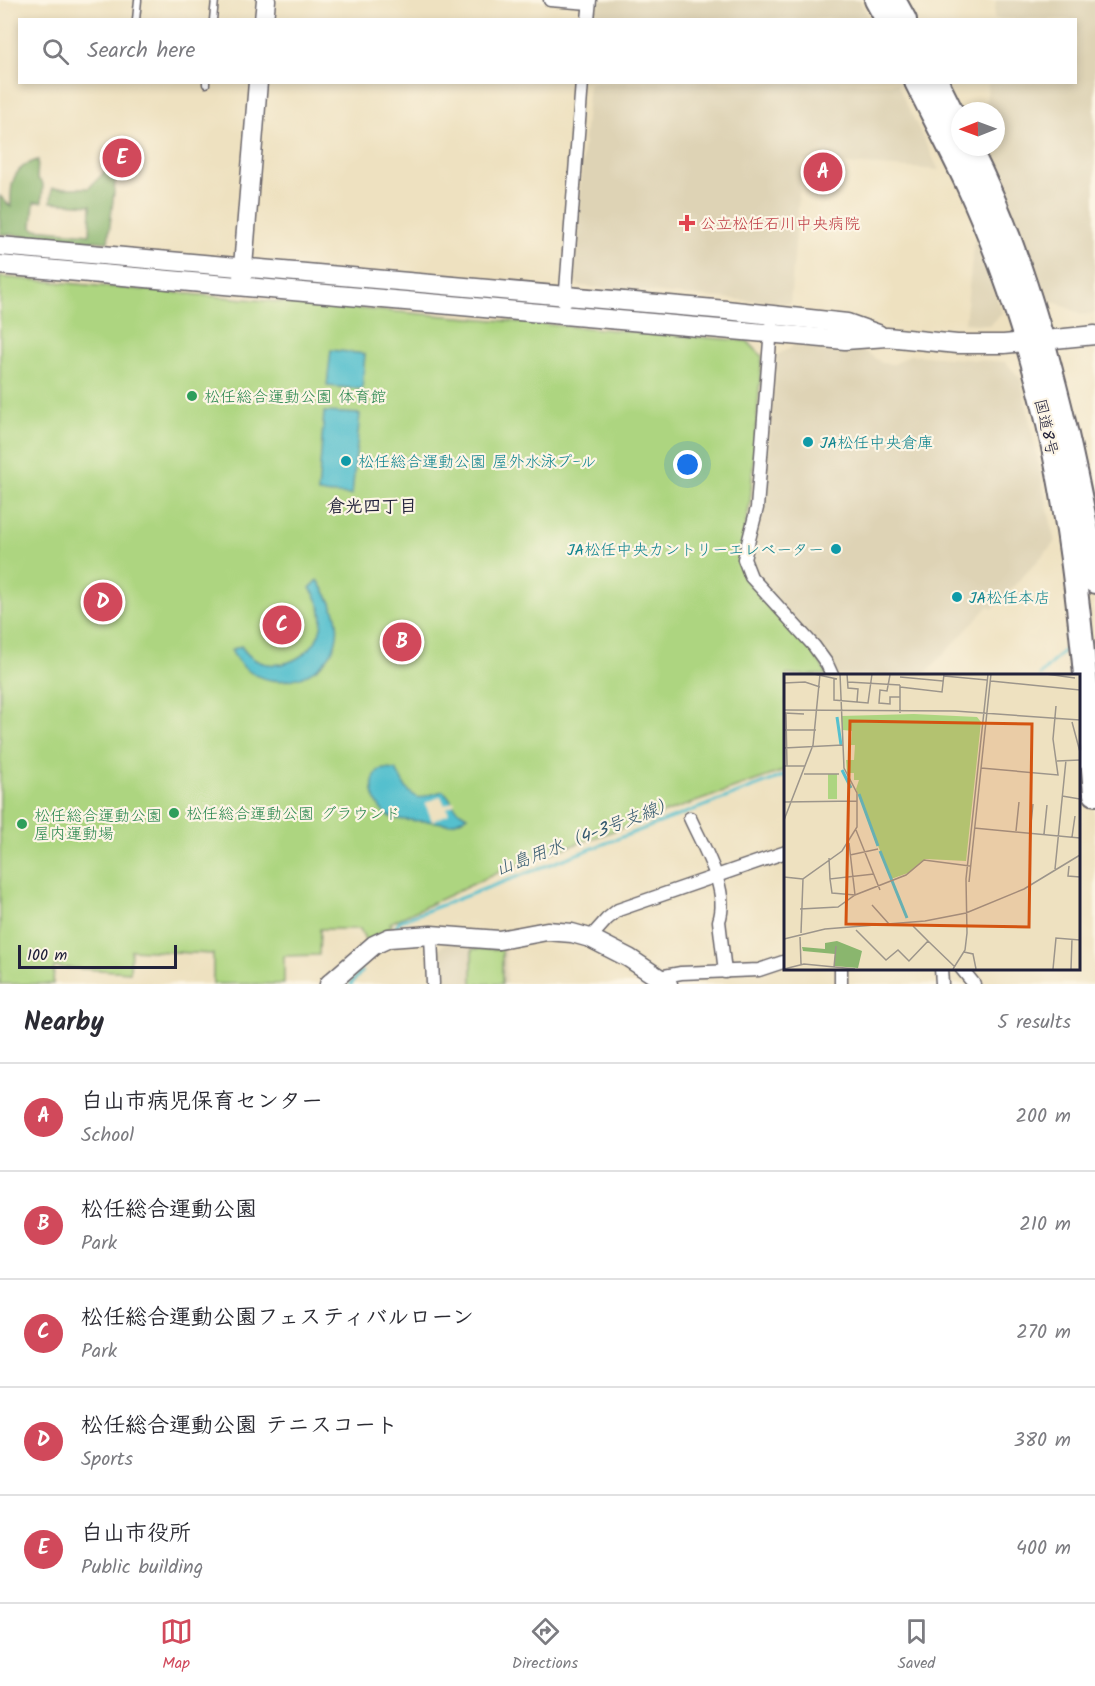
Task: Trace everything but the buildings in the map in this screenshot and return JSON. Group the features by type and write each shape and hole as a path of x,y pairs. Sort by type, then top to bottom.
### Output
{"highway":[{"path":"876,0 885,18"},
{"path":"894,0 904,18"},
{"name":"国道8号","path":"917,84 967,185 1035,340 1037,380 1073,556 1083,642 1085,756 1095,794"},
{"path":"938,84 951,110"},
{"name":"国道8号","path":"974,156 1015,254 1035,340 1077,477 1095,582"}],"street":[{"path":"264,18 266,0"},
{"path":"550,0 590,2 588,18"},
{"path":"242,278 258,84"},
{"path":"564,316 582,84"},
{"path":"0,246 242,278 564,316 770,334 802,327 847,323 887,338 957,344 1004,344 1095,334"},
{"path":"0,266 566,296 772,315 802,327"},
{"path":"724,329 726,310"},
{"path":"772,315 757,508 744,559 751,577 814,646 828,664 831,674"},
{"path":"690,819 720,888 722,913 719,921 725,972"},
{"path":"590,938 618,910 784,853"},
{"path":"329,984 374,945 389,938 431,935 499,940 547,932 572,933 590,938 629,958 664,980 681,973 759,970 784,962"},
{"path":"431,935 433,984"},
{"path":"941,969 942,984"},
{"path":"962,969 974,984"}],"lane":[{"path":"136,18 138,0"},
{"path":"213,18 215,0"}],"shaded area":[{"path":"596,0 859,0 869,18 594,18"},
{"path":"996,0 1095,0 1095,313 1083,315 1048,299 988,156 1005,156 1005,102 986,102 988,84 1077,84 1077,18 994,18"},
{"name":"公立松任石川中央病院","path":"589,84 897,84 939,170 802,161 790,304 579,286 572,277"},
{"path":"978,240 1002,313 989,325 965,323 974,241"},
{"path":"795,345 866,352 882,363 894,364 910,355 1005,362 1021,379 1055,542 993,609 989,606 925,674 835,674 756,576 751,556 763,509 777,355"},
{"path":"445,943 506,946 507,984 439,984 438,950"}],"green space":[{"path":"118,158 108,242 0,234 0,196 11,207 14,178 23,167 38,160 37,178 43,184 42,202 34,202 32,227 90,234 91,205 51,202 52,188 89,188"},
{"path":"0,277 747,341 762,356 750,504 738,561 748,582 816,655 826,674 784,674 784,771 503,870 390,923 392,926 366,941 360,929 320,929 319,955 284,956 284,984 213,984 213,954 131,950 130,972 54,967 53,984 0,984"},
{"path":"472,949 502,949 502,984 472,984"}],"water":[{"path":"331,350 365,354 362,389 327,386"},
{"path":"324,412 360,414 352,495 318,493"},
{"path":"318,580 331,602 336,617 337,638 330,655 317,669 300,677 281,681 262,678 244,668 231,650 241,646 254,659 270,664 287,663 302,655 315,642 321,626 320,608 310,588"},
{"path":"384,769 396,770 407,789 419,798 443,791 457,810 467,816 446,824 402,820 389,816 379,806 373,791 373,780 376,774"}],"pier":[{"path":"441,796 445,805 454,801 455,804 447,808 449,814 432,821 425,803"}],"waterway":[{"name":"山島用水（4-3号支線）","path":"1041,674 1073,641"},
{"name":"山島用水（4-3号支線）","path":"396,926 400,921 784,776"},
{"name":"山島用水（4-3号支線）","path":"351,984 362,971"}],"place":[{"name":"白山市役所","path":"122,158"},
{"name":"白山市病児保育センター","path":"823,172"},
{"name":"公立松任石川中央病院","path":"687,223"},
{"name":"松任総合運動公園 体育館","path":"192,396"},
{"name":"JA松任中央倉庫","path":"808,442"},
{"name":"松任総合運動公園 屋外水泳プｰル","path":"346,461"},
{"name":"JA松任中央カントリーエレベーター","path":"836,549"},
{"name":"JA松任本店","path":"957,597"},
{"name":"松任総合運動公園 テニスコート","path":"103,602"},
{"name":"松任総合運動公園フェスティバルローン","path":"282,625"},
{"name":"松任総合運動公園","path":"402,642"},
{"name":"松任総合運動公園 グラウンド","path":"174,813"},
{"name":"松任総合運動公園 屋内運動場","path":"22,824"}],"district":[{"name":"倉光四丁目","path":"372,506"}]}
